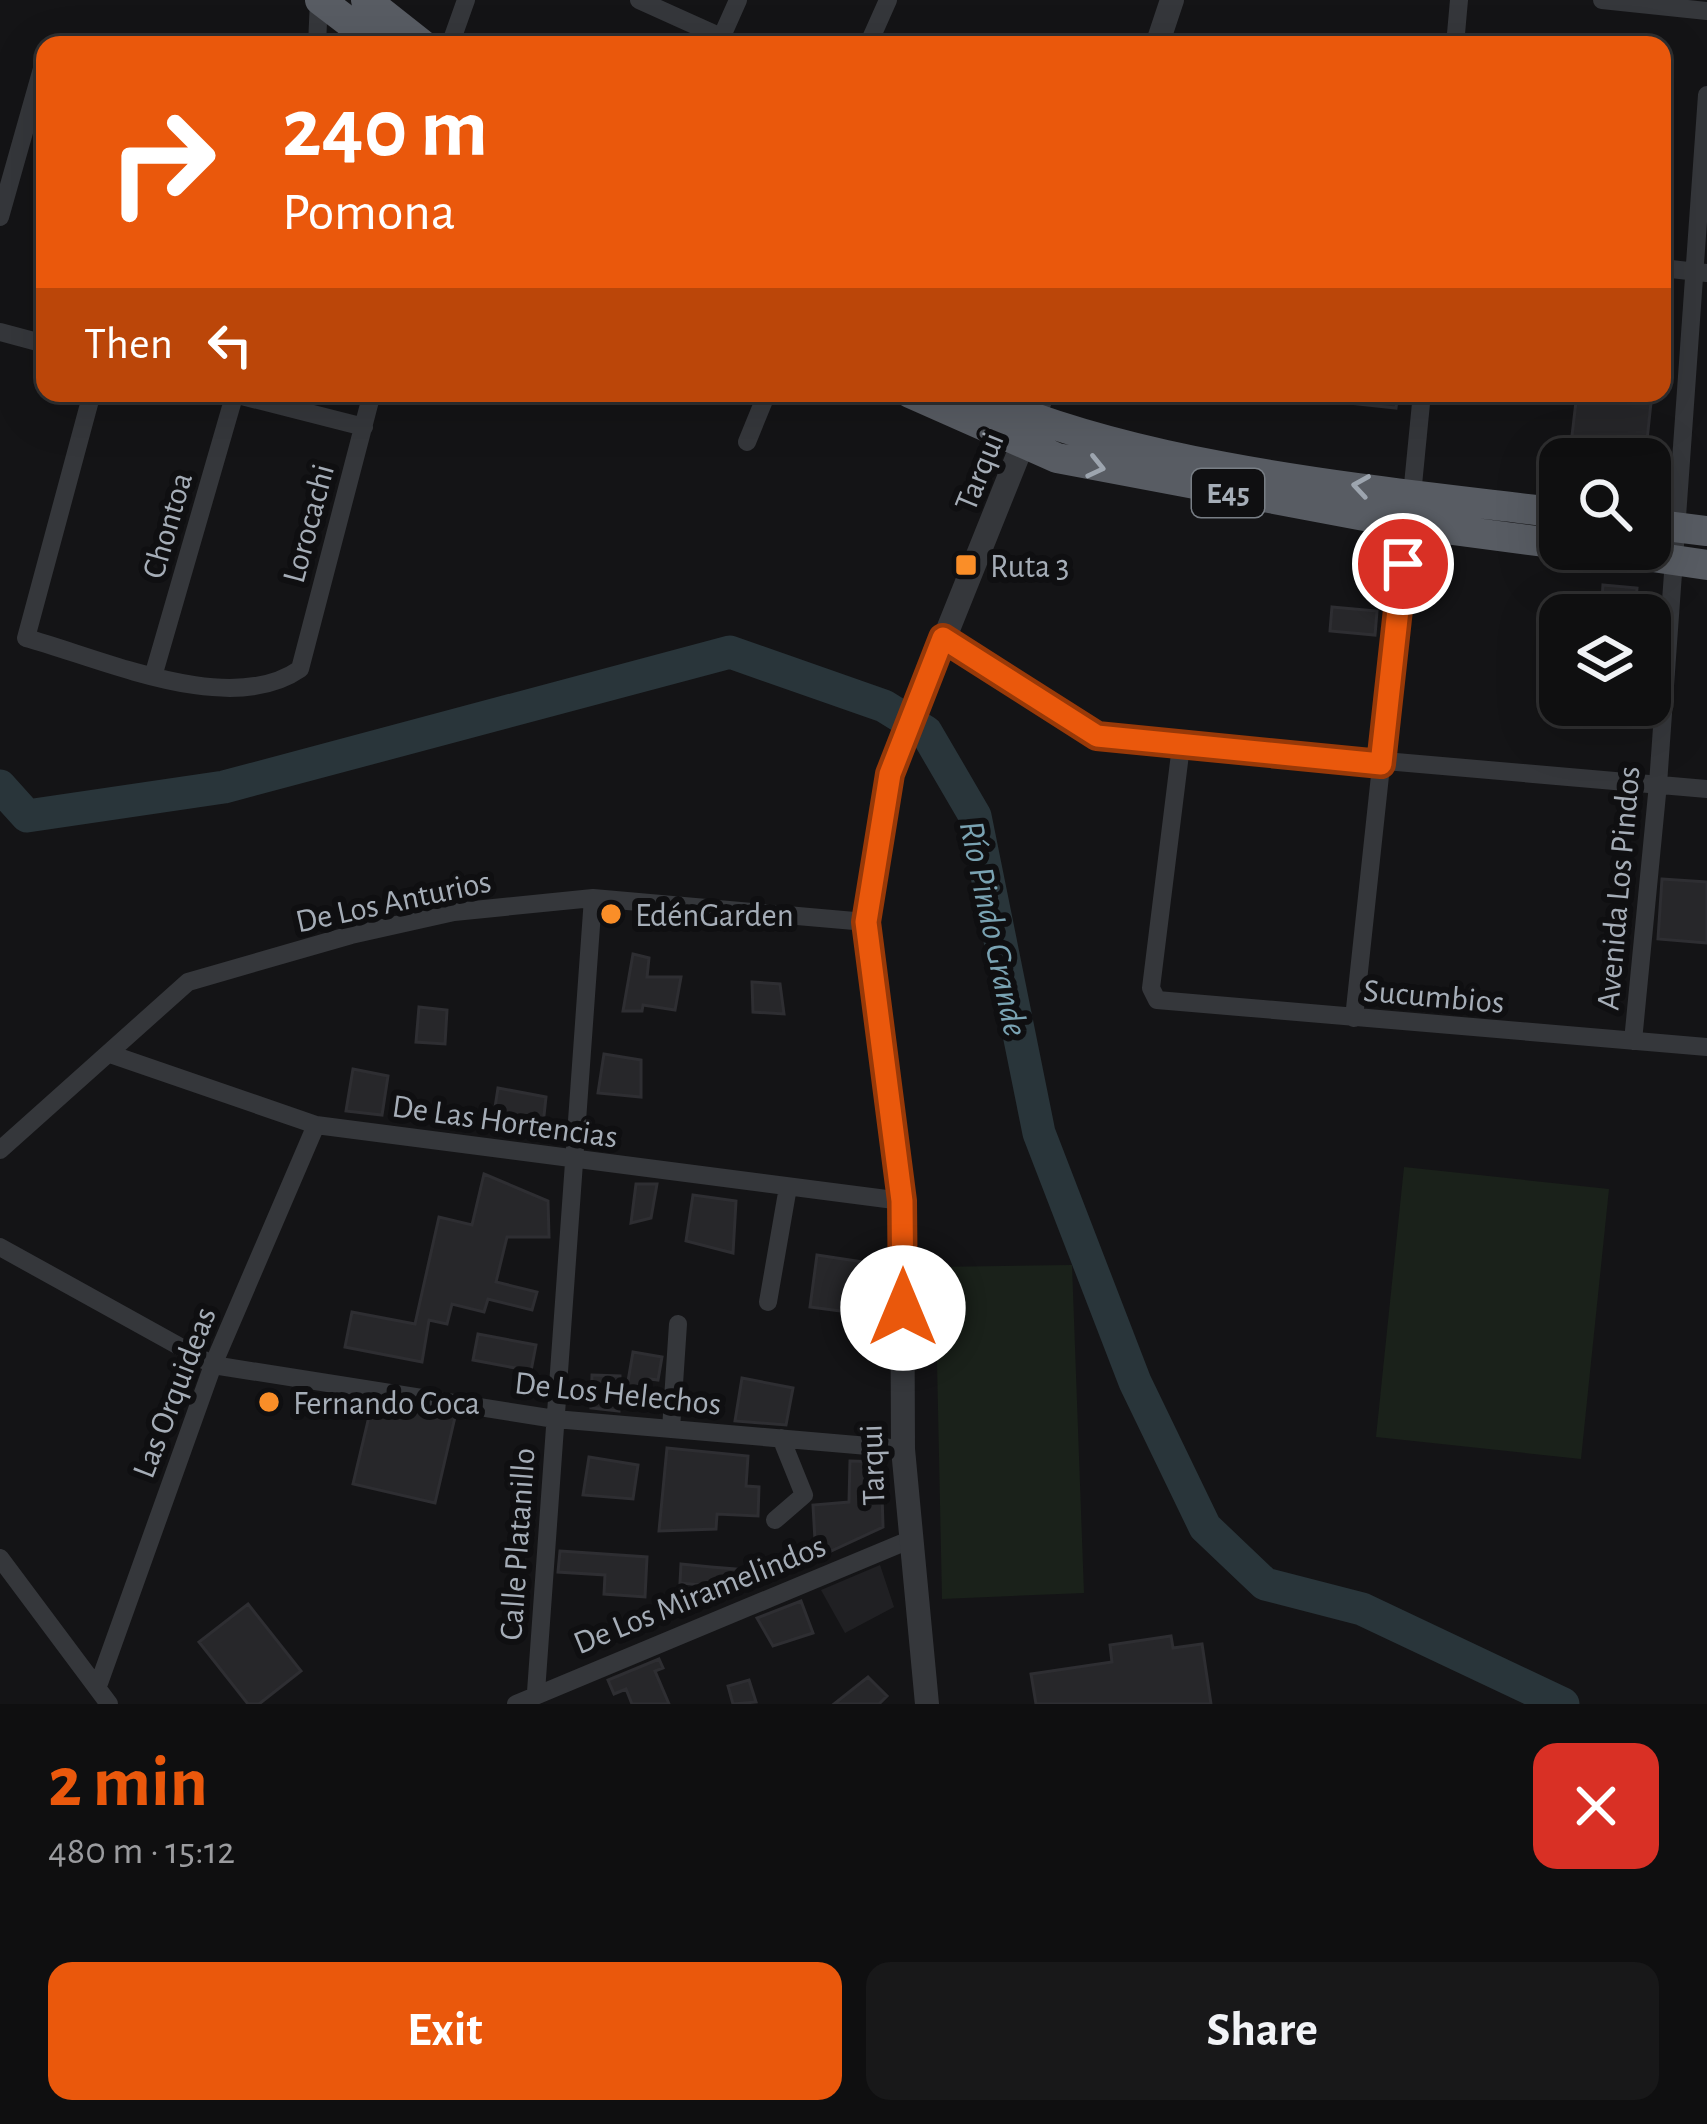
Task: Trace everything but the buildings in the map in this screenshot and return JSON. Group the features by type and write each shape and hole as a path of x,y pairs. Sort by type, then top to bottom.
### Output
{"highway":[{"path":"320,0 361,36"},
{"path":"366,0 411,36"},
{"name":"E45","path":"950,402 1539,539"},
{"name":"E45","path":"992,402 1034,421"},
{"name":"E45","path":"1410,509 1539,512"},
{"path":"1671,526 1707,531"},
{"path":"1672,560 1707,565"}],"street":[{"path":"318,36 320,0"},
{"path":"453,36 466,0"},
{"path":"639,0 710,36"},
{"path":"722,36 739,0"},
{"path":"872,36 888,0"},
{"path":"1160,36 1172,0"},
{"path":"1456,36 1459,0"},
{"path":"1602,0 1707,10"},
{"path":"0,218 36,86"},
{"name":"Avenida Los Pindos","path":"1671,463 1699,272 1707,94"},
{"path":"0,332 36,342"},
{"path":"90,402 26,638 154,673"},
{"name":"Chontoa","path":"154,673 231,402"},
{"path":"268,402 364,427"},
{"name":"Lorocachi","path":"154,673 225,691 269,686 300,669 370,402"},
{"path":"747,442 763,402"},
{"path":"1354,1018 1421,402"},
{"name":"Tarqui","path":"927,1704 907,1541 902,1448 902,1201 866,922 890,774 1034,421"},
{"name":"Avenida Los Pindos","path":"1633,1041 1658,784 1671,556"},
{"path":"943,638 1097,736 1707,789"},
{"name":"Sucumbios","path":"1181,746 1151,988 1157,1000 1707,1047"},
{"name":"De Los Anturios","path":"0,1150 110,1054 166,997 211,974 454,912 593,898 866,922"},
{"name":"Calle Platanillo","path":"536,1692 593,898"},
{"name":"De Las Hortencias","path":"110,1054 316,1125 902,1201"},
{"name":"Las Orquideas","path":"98,1686 213,1365 316,1125"},
{"path":"768,1302 788,1186"},
{"name":"De Los Helechos","path":"0,1247 213,1365 555,1419 902,1448"},
{"path":"671,1429 678,1324"},
{"path":"775,1520 803,1496 781,1438"},
{"name":"De Los Miramelindos","path":"516,1704 907,1541"},
{"path":"0,1558 110,1704"}],"shaded area":[{"path":"1404,1167 1609,1189 1581,1459 1376,1437"},
{"path":"1072,1265 1084,1593 942,1599 935,1267"},
{"path":"880,1565 894,1607 845,1633 821,1590"}],"waterway":[{"name":"Río Pindo Grande","path":"0,786 27,816 224,787 730,652 884,706 926,732 975,816 1039,1133 1135,1382 1205,1527 1265,1584 1362,1609 1563,1704"}],"place":[{"name":"Ruta 3","path":"966,565"},
{"name":"EdénGarden","path":"611,914"},
{"name":"Fernando Coca","path":"269,1402"}],"route":[{"path":"903,1308 902,1201 866,922 890,774 943,638 1097,736 1381,764 1403,564"}]}
